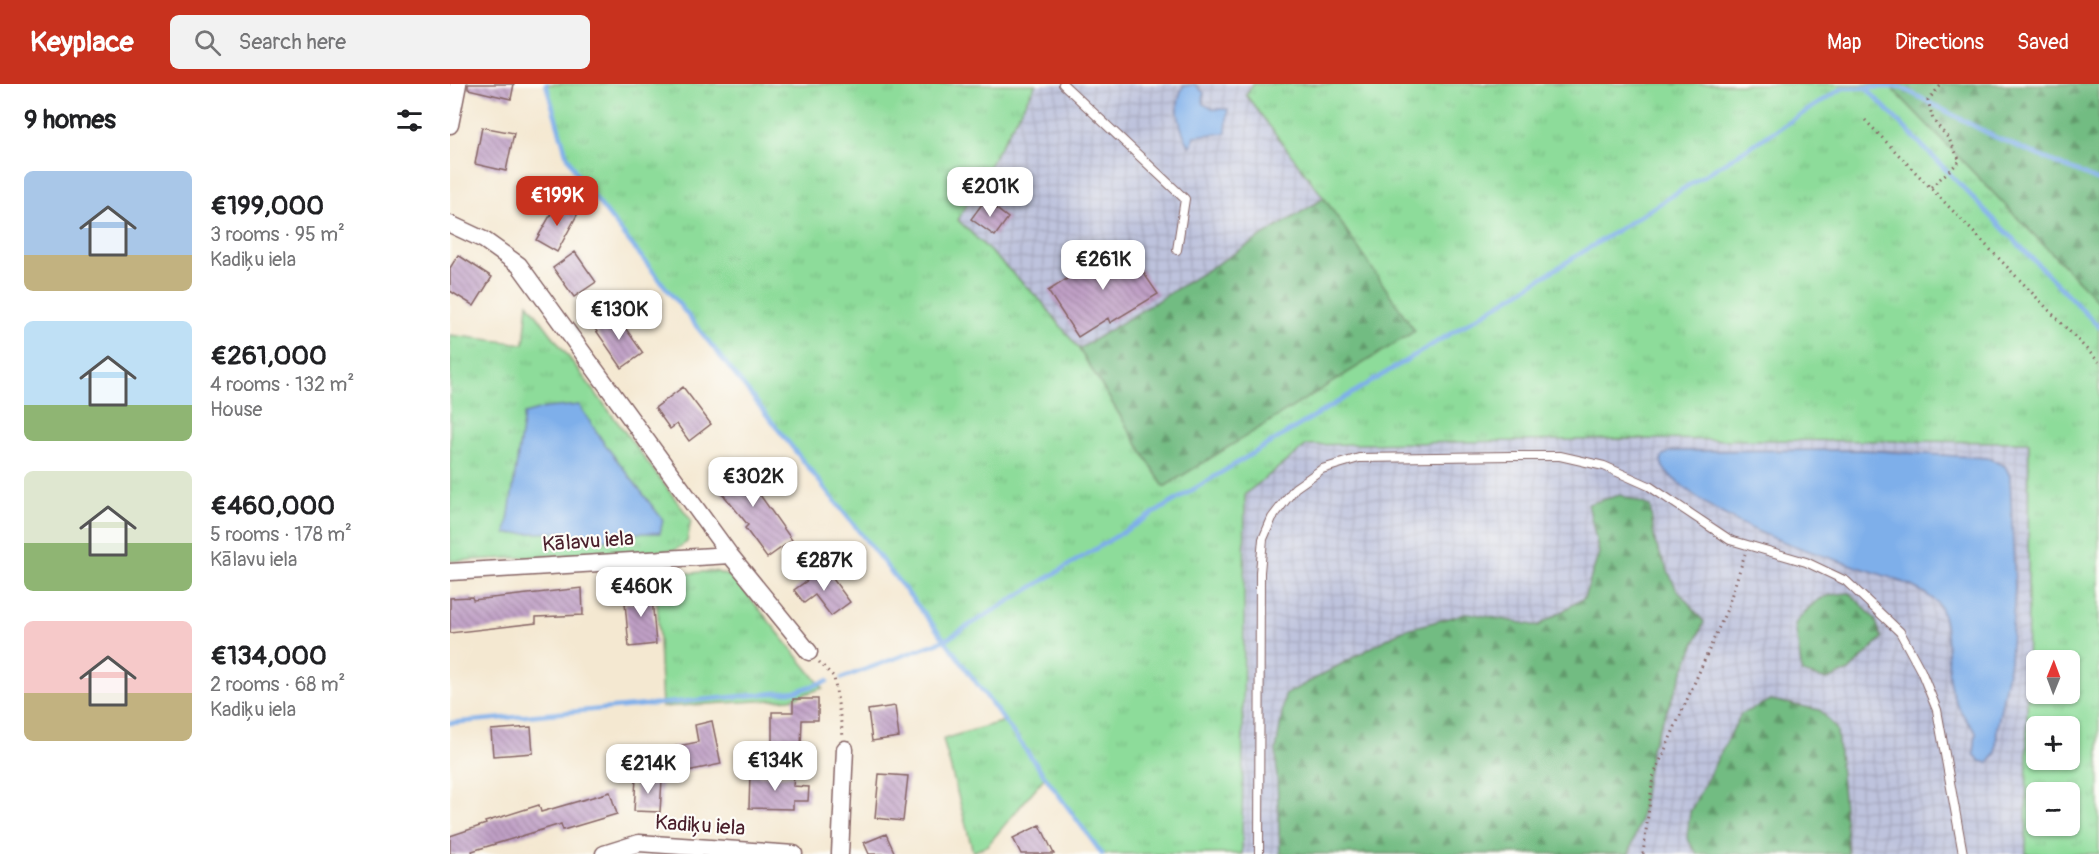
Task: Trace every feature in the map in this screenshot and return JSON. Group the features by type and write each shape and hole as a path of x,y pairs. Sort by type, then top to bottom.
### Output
{"street":[{"path":"450,125 458,84"},
{"path":"450,224 484,240 519,265 730,555 808,652"},
{"name":"Kālavu iela","path":"450,572 730,555"},
{"path":"840,854 845,749"},
{"name":"Kadiķu iela","path":"604,854 639,843 794,854"}],"lane":[{"path":"1064,84 1185,199 1177,250"},
{"path":"1259,854 1260,572 1263,539 1272,518 1295,488 1322,470 1359,459 1560,456 1604,466 1649,486 1730,540 1806,562 1846,581 1900,632 1921,670 1937,710 1963,854"}],"path":[{"path":"1930,188 1960,161 1949,139 1933,120 1928,100 1942,84"},
{"path":"1865,120 2099,362"},
{"path":"1643,854 1653,777 1727,609 1748,547"},
{"path":"808,652 834,677 845,749"}],"shaded area":[{"path":"1036,84 1253,84 1246,95 1324,198 1079,349 1041,301 958,220"},
{"path":"1624,439 2029,442 2026,854 1242,854 1245,494 1307,444"}],"green space":[{"path":"546,84 1036,84 958,220 1041,301 1079,349 1164,487 1414,331 1324,198 1246,95 1253,84 1888,84 2099,302 2099,854 2026,854 2026,836 2080,836 2080,782 2027,782 2027,770 2080,770 2080,716 2027,716 2027,704 2080,704 2080,650 2027,650 2029,442 1624,439 1307,445 1245,494 1242,854 1102,854 1045,777 987,846 973,852 943,739 1004,721 945,640 579,178 566,153"},
{"path":"1888,84 2099,84 2099,302"},
{"path":"1324,198 1415,331 1164,487 1079,349"},
{"path":"528,303 691,520 687,542 675,550 450,561 450,335 524,344"},
{"path":"1620,495 1650,506 1655,543 1676,588 1704,622 1651,748 1640,821 1629,854 1280,854 1276,751 1285,695 1403,630 1469,613 1538,626 1584,598 1599,553 1588,504"},
{"path":"714,571 734,578 823,688 790,699 662,707 656,576"},
{"path":"1850,593 1875,619 1882,638 1849,671 1827,680 1802,673 1795,624 1818,600 1831,595"},
{"path":"1771,700 1820,710 1837,730 1848,854 1697,854 1687,838 1690,812 1741,714"}],"water":[{"path":"1195,84 1204,93 1203,104 1214,109 1228,109 1226,133 1195,136 1190,147 1180,125 1178,101 1183,86"},
{"path":"579,405 604,443 663,520 660,533 610,533 606,540 563,532 506,534 524,414 545,408"},
{"path":"1864,450 1988,458 2005,466 2010,476 2015,587 2010,662 1997,728 1996,754 1988,763 1980,761 1974,754 1976,732 1961,712 1951,689 1944,618 1935,601 1903,582 1797,547 1735,521 1697,498 1665,471 1661,460 1663,455 1672,451"}],"building":[{"path":"468,84 514,84 511,99 468,89"},
{"path":"482,127 514,133 506,171 475,164"},
{"path":"985,200 1008,218 995,236 971,219"},
{"path":"558,202 578,213 557,252 536,240"},
{"path":"1123,243 1158,294 1110,323 1108,318 1078,337 1048,291"},
{"path":"575,252 596,282 574,297 553,268"},
{"path":"458,255 492,277 474,306 450,291 450,268"},
{"path":"616,315 643,353 622,368 595,329"},
{"path":"683,387 711,424 689,441 677,424 670,429 655,408"},
{"path":"736,463 743,472 750,465 763,481 755,488 792,540 767,558 745,528 748,525 713,482"},
{"path":"825,568 850,602 831,616 815,595 804,603 794,590"},
{"path":"651,586 656,644 629,647 625,603 634,603 633,587"},
{"path":"582,588 583,615 536,617 536,623 450,633 450,598 472,597 473,600"},
{"path":"793,699 818,699 818,720 802,720 801,747 772,747 772,712 793,712"},
{"path":"895,706 899,737 872,741 868,710"},
{"path":"712,721 721,764 673,774 668,748 698,742 695,725"},
{"path":"531,727 533,753 493,756 491,730"},
{"path":"879,774 908,776 903,821 875,818"},
{"path":"750,775 794,776 793,786 809,787 808,801 793,801 793,809 749,808"},
{"path":"636,778 662,780 660,812 634,811"},
{"path":"610,792 617,814 563,830 561,824 472,851 473,854 450,854 450,836 486,824 485,822 539,805 541,812"},
{"path":"1040,825 1054,854 1021,854 1013,838"},
{"path":"886,834 895,854 869,854 864,843"}],"waterway":[{"path":"546,84 566,153 579,178 945,640 1102,854"},
{"path":"842,678 945,640 1524,289 1843,88 1900,87 1995,137 2099,181"},
{"path":"1866,88 2099,327"},
{"path":"450,723 797,691 827,681"}]}
